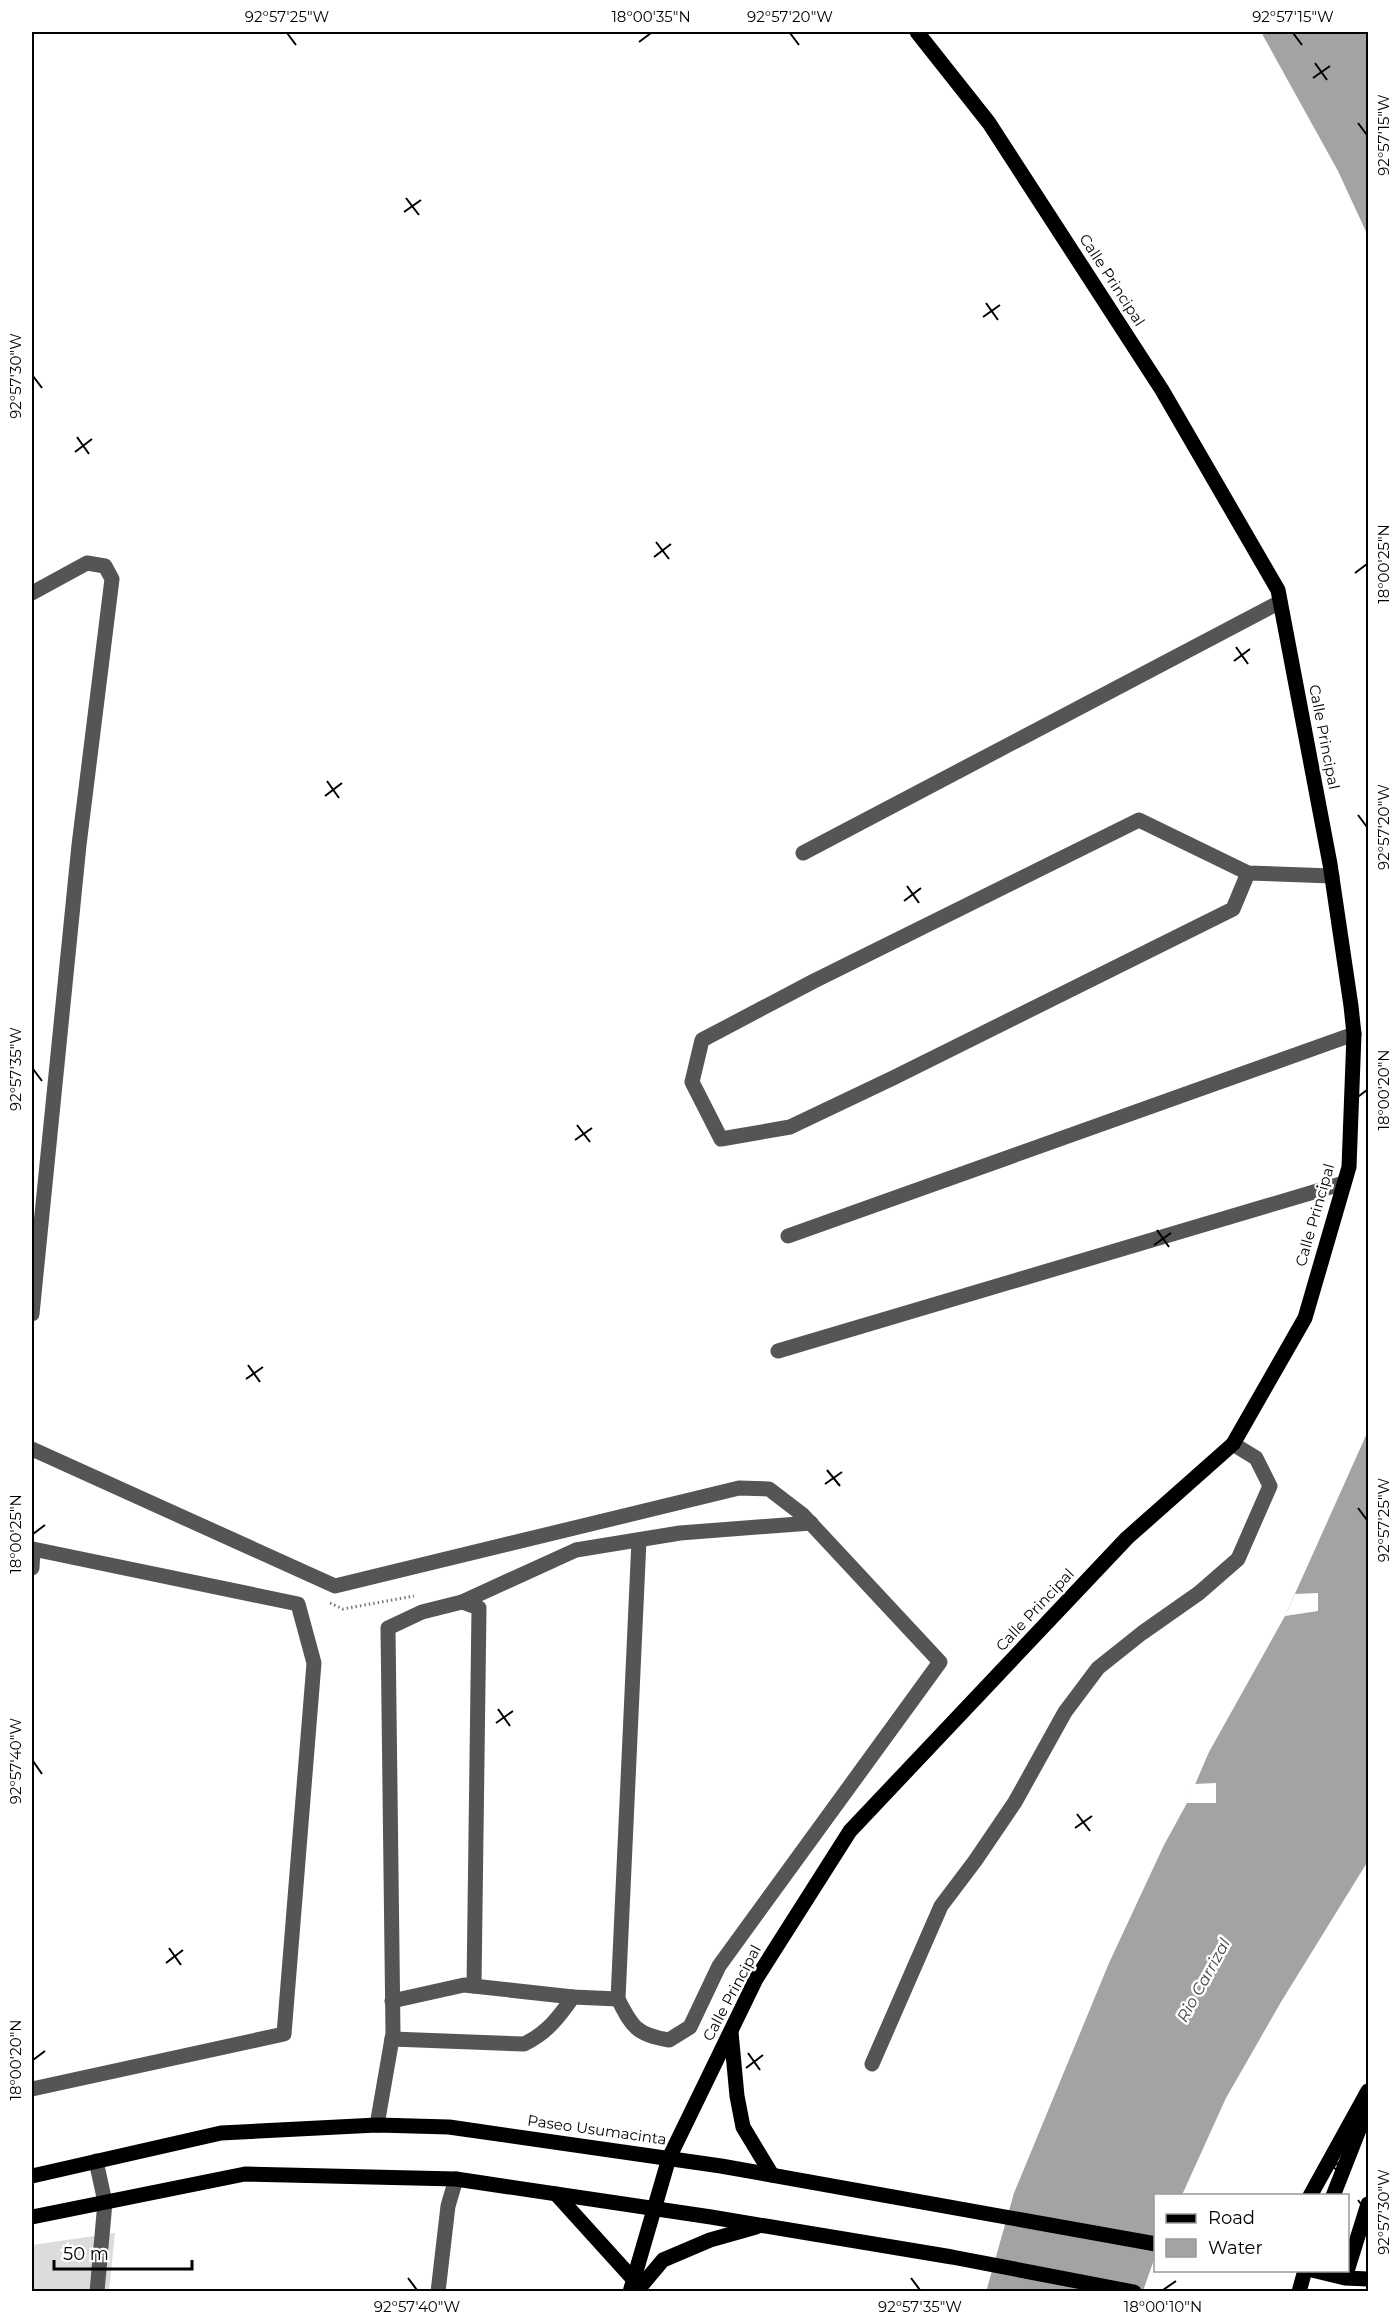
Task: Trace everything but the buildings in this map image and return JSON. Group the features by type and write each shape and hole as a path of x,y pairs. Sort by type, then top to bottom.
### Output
{"main road":[{"name":"Calle Principal","path":"633,2287 669,2158 756,1979 850,1832 1127,1538 1233,1444 1305,1318 1349,1167 1354,1034 1332,876 1278,590 1162,390 989,123 918,32"},
{"path":"731,2032 737,2096 743,2127 772,2175"},
{"path":"1311,2194 1368,2091"},
{"path":"1334,2194 1368,2107"},
{"name":"Paseo Usumacinta","path":"32,2175 221,2133 377,2125 449,2127 772,2175 1154,2244"},
{"path":"32,2217 245,2175 456,2179 762,2225 952,2257 1134,2292"},
{"path":"556,2194 633,2287 663,2260 710,2240 762,2225"},
{"path":"1349,2264 1368,2204"},
{"path":"1299,2292 1305,2272"},
{"path":"1318,2272 1368,2279"}],"street":[{"path":"32,593 87,563 105,566 112,579 80,845 32,1314"},
{"path":"803,853 1280,602"},
{"path":"1248,873 1233,909 790,1127 721,1139 692,1082 702,1040 814,981 1139,820 1248,873 1332,876"},
{"path":"788,1236 1354,1034"},
{"path":"778,1351 1344,1183"},
{"path":"872,2064 941,1906 1015,1802 1065,1712 1098,1668 1142,1633 1199,1593 1238,1559 1270,1486 1256,1458 1233,1444"},
{"path":"32,1449 335,1586 739,1488 769,1489 811,1523 940,1662 718,1966 690,2027 669,2040 646,2036 629,2021 618,1999 639,1540"},
{"path":"377,2125 392,2039 388,1628 422,1612 462,1602 576,1550 680,1533 811,1523"},
{"path":"32,1568 33,1549 298,1605 314,1664 284,2034 32,2089"},
{"path":"462,1602 479,1608 474,1986"},
{"path":"392,2001 464,1984 618,1999"},
{"path":"392,2039 524,2044 538,2038 551,2027 573,1996"},
{"path":"96,2161 105,2202 97,2292"},
{"path":"438,2292 448,2206 456,2179"}],"shaded area":[{"path":"115,2233 109,2291 32,2291 32,2245"}],"water":[{"path":"1261,32 1368,32 1368,236 1338,171"},
{"name":"Rio Carrizal","path":"1368,1431 1368,1861 1281,2002 1226,2098 1182,2194 1154,2194 1154,2260 1143,2291 986,2292 1014,2193 1109,1963 1164,1845 1187,1803 1209,1752 1285,1616"}],"pier":[{"path":"1318,1593 1318,1611 1285,1616 1295,1594"},
{"path":"1216,1783 1216,1803 1187,1803 1194,1784"}]}
